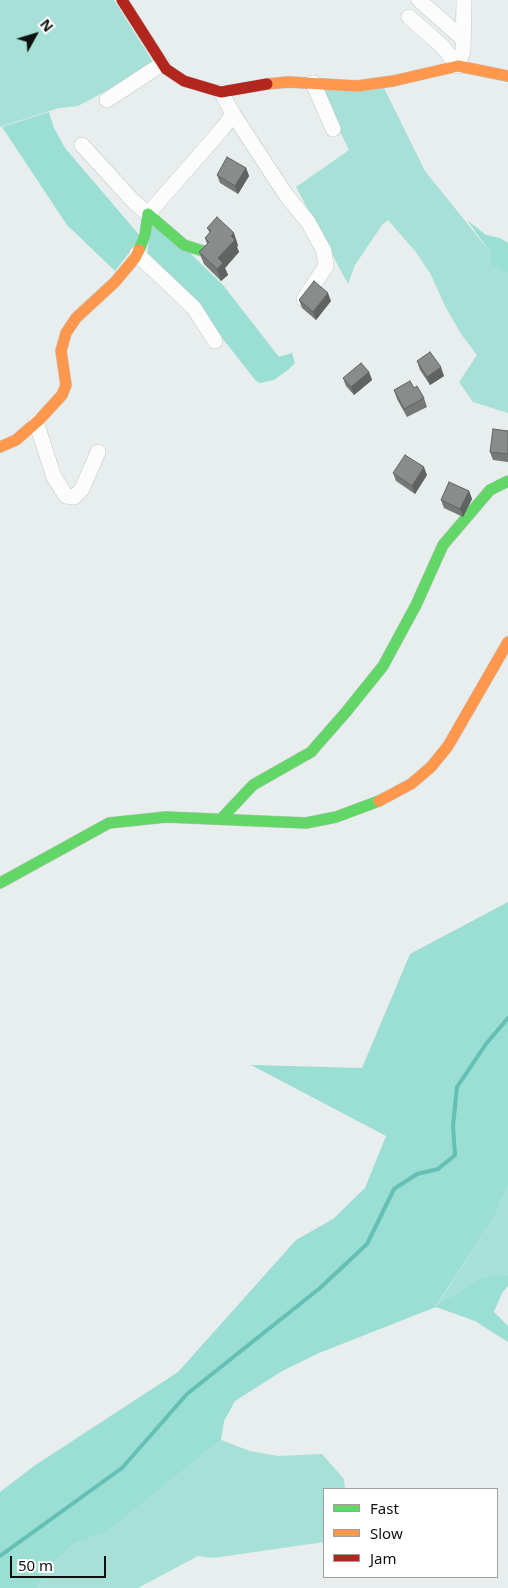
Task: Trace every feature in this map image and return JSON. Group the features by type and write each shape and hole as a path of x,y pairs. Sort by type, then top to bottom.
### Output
{"street":[{"path":"122,0 162,64 175,76 184,81 221,92 262,84 312,84 346,87 377,84 458,66 508,76"},
{"path":"419,0 463,39"},
{"path":"458,66 463,51 464,0"},
{"path":"409,17 442,46 458,66"},
{"path":"107,100 162,64"},
{"path":"312,84 333,129"},
{"path":"221,92 233,114 286,195 308,222 327,258 324,271 303,300"},
{"path":"0,447 10,444 36,422 65,389 61,351 68,328 127,269 137,254 145,235 148,214 233,114"},
{"path":"82,145 134,202 184,245 203,251"},
{"path":"137,254 194,308 215,341"},
{"path":"36,422 54,477 66,496 74,497 82,489 98,452"},
{"path":"221,819 238,798 253,785 311,752 346,712 383,666 416,605 443,545 490,490 508,482"},
{"path":"0,883 84,835 109,823 166,817 306,823 336,817 385,799 411,784 432,767 448,746 508,642"}],"green space":[{"path":"0,0 114,0 155,65 78,106 59,108 0,127"},
{"path":"384,88 425,171 491,253 492,264 508,274 508,413 473,402 459,382 477,355 461,334 445,306 430,273 415,251 388,220 382,225 355,265 348,284 296,187 349,150 319,89"},
{"path":"49,112 54,128 65,148 141,237 115,271 67,225 2,127"},
{"path":"467,220 486,235 500,238 508,243 508,274 491,264 491,253"},
{"path":"151,221 190,253 223,285 279,357 292,353 295,363 288,370 274,380 260,383 256,381 219,334 147,257"},
{"path":"508,902 508,1186 494,1217 436,1306 480,1279 498,1274 508,1276 508,1286 502,1293 494,1312 508,1326 508,1342 475,1321 436,1307 319,1353 284,1370 235,1401 224,1421 221,1440 108,1531 72,1545 42,1574 38,1588 0,1588 0,1492 34,1466 178,1372 296,1240 333,1219 365,1188 386,1136 251,1065 362,1068 410,954"},
{"path":"508,1186 508,1276 498,1274 460,1291 436,1307 494,1217"},
{"path":"221,1440 250,1451 278,1456 322,1454 344,1479 345,1488 323,1488 323,1542 213,1558 198,1556 138,1588 38,1588 42,1574 72,1545 108,1531"}],"building":[{"path":"227,157 246,168 235,186 217,175"},
{"path":"217,217 234,233 231,236 235,240 218,258 223,263 217,269 199,252 209,242 205,238 211,231 207,228"},
{"path":"314,281 328,293 313,312 299,300"},
{"path":"430,352 441,367 427,377 417,361"},
{"path":"361,363 369,372 351,387 343,378"},
{"path":"410,381 414,388 417,386 424,398 404,409 394,390"},
{"path":"493,429 508,431 508,454 490,452"},
{"path":"405,455 424,467 412,486 393,473"},
{"path":"449,482 469,491 460,509 441,500"}],"waterway":[{"path":"0,1556 122,1468 187,1394 320,1288 367,1244 394,1189 417,1174 438,1169 455,1155 453,1126 457,1087 486,1044 508,1018"}],"traffic: fast":[{"path":"139,250 145,235 148,214 184,245 203,251"},
{"path":"221,819 253,785 311,752 346,712 383,666 416,605 443,545 490,490 508,481"},
{"path":"0,883 109,823 166,817 306,823 336,817 379,801"}],"traffic: slow":[{"path":"267,84 288,82 357,86 393,81 458,66 508,76"},
{"path":"0,447 16,440 39,420 62,395 66,385 61,351 66,333 76,318 115,282 135,258 139,250"},
{"path":"379,801 411,784 431,767 448,746 508,642"}],"traffic: jam":[{"path":"122,0 166,69 184,81 221,92 267,84"}]}
